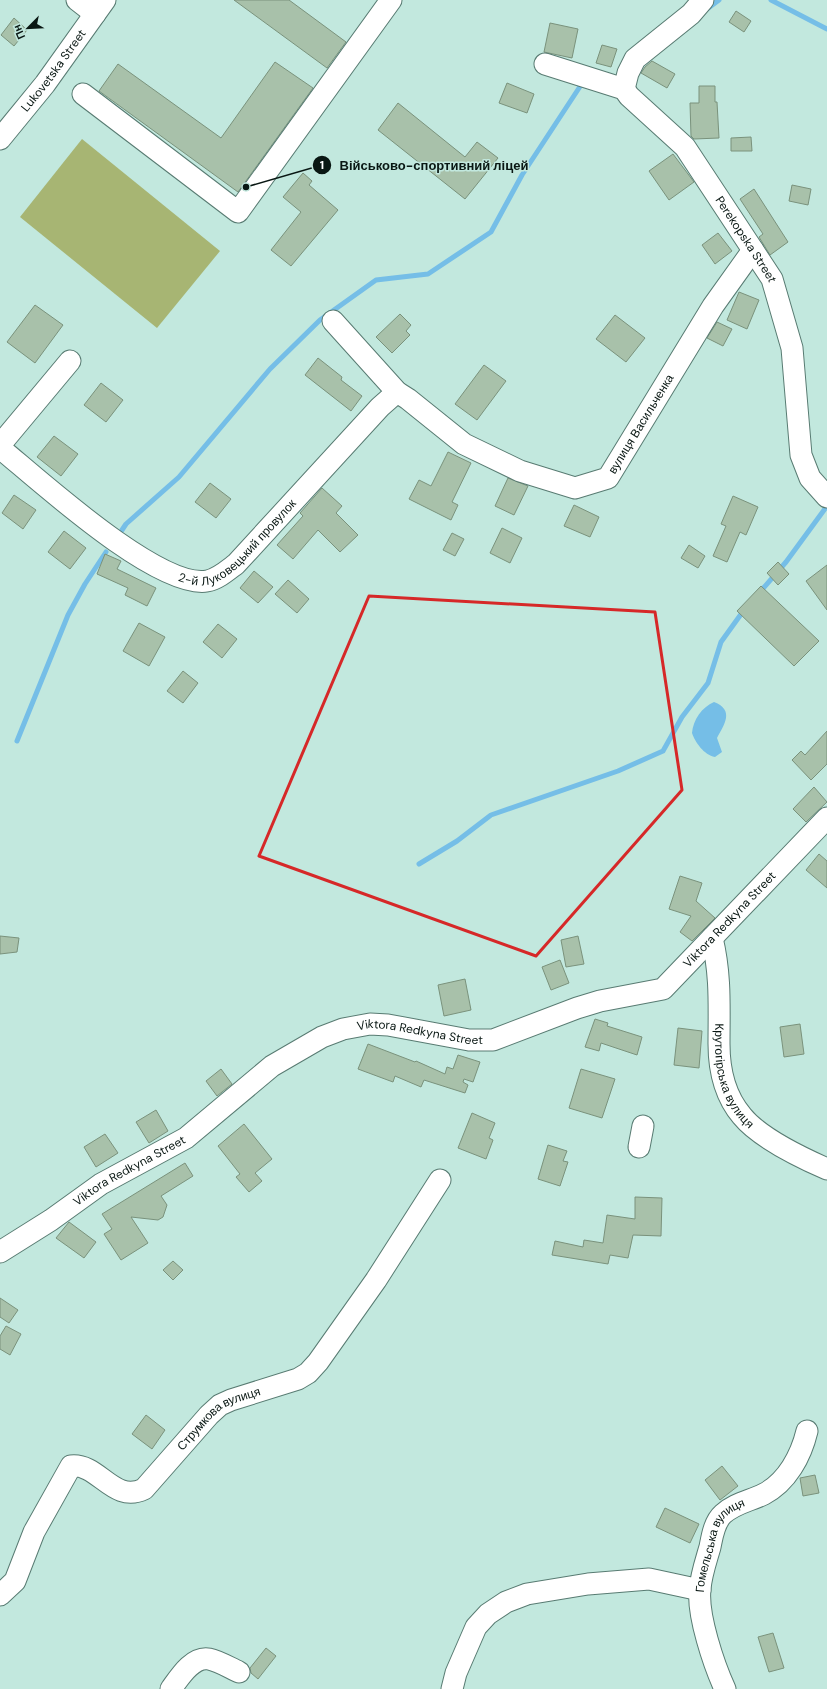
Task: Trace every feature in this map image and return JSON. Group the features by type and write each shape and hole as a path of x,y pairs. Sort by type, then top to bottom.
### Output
{"street":[{"path":"77,0 100,7"},
{"path":"83,94 238,212 391,0"},
{"path":"624,89 628,73 635,59 691,14 703,0"},
{"name":"Lukovetska Street","path":"0,139 45,84 100,7"},
{"name":"Perekopska Street","path":"545,64 624,89 685,147 753,250 772,280 792,348 801,455 810,478 827,497"},
{"name":"вулиця Васильченка","path":"333,321 396,392 408,399 464,444 520,471 575,488 608,478 713,306 753,250"},
{"path":"0,447 70,361"},
{"name":"2-й Луковецький провулок","path":"0,447 110,538 164,571 188,580 207,581 220,576 236,564 380,407 396,392"},
{"name":"Viktora Redkyna Street","path":"0,1252 46,1224 102,1184 186,1138 272,1066 322,1037 350,1028 370,1024 388,1024 469,1040 493,1040 577,1008 600,1001 663,988 827,818"},
{"name":"Крутогірська вулиця","path":"712,938 720,976 719,1046 721,1072 730,1096 742,1117 757,1129 795,1154 827,1169"},
{"path":"639,1147 643,1126"},
{"name":"Струмкова вулиця","path":"0,1595 15,1581 34,1532 71,1466 80,1465 124,1493 135,1494 144,1489 209,1415 220,1405 298,1379 308,1373 318,1362 376,1280 440,1180"},
{"name":"Гомельська вулиця","path":"725,1689 713,1661 703,1620 700,1590 714,1529 722,1515 733,1506 764,1494 777,1485 792,1468 803,1447 808,1431"},
{"path":"452,1689 456,1673 476,1627 488,1614 506,1602 527,1594 588,1584 649,1579 700,1590"},
{"path":"171,1689 193,1663 202,1659 210,1659 239,1672"}],"highlighted area":[{"path":"369,596 655,612 682,790 536,956 259,856"}],"green space":[{"path":"82,139 220,251 157,328 20,217"}],"water":[{"path":"714,702 720,705 726,713 725,723 717,738 722,752 715,757 707,754 700,748 692,733 694,723 699,714"}],"building":[{"path":"234,0 289,0 346,42 327,68"},
{"path":"736,11 751,21 744,32 729,22"},
{"path":"14,18 27,30 14,46 1,35"},
{"path":"550,23 578,29 572,58 544,52"},
{"path":"602,45 617,49 611,67 596,63"},
{"path":"652,61 675,74 667,88 641,73"},
{"path":"275,62 313,88 238,192 99,91 118,64 221,138"},
{"path":"507,83 534,94 527,113 499,103"},
{"path":"699,86 715,86 715,102 717,102 719,138 694,139 691,136 690,103 699,103"},
{"path":"398,103 465,157 477,142 498,158 465,199 378,130"},
{"path":"751,137 752,151 731,151 731,138"},
{"path":"673,154 694,182 669,200 649,171"},
{"path":"303,173 312,181 309,185 338,210 291,266 271,250 301,212 283,197"},
{"path":"792,185 811,189 808,205 789,201"},
{"path":"754,189 788,242 770,255 759,237 763,234 740,199"},
{"path":"718,233 732,251 715,264 702,245"},
{"path":"739,292 759,300 747,329 727,320"},
{"path":"35,305 63,325 35,363 7,342"},
{"path":"400,314 411,325 406,331 410,335 392,353 376,337"},
{"path":"615,315 645,338 626,362 596,339"},
{"path":"717,322 732,329 723,346 707,338"},
{"path":"318,358 342,377 341,380 362,396 351,411 305,375"},
{"path":"484,365 506,381 477,420 455,404"},
{"path":"101,383 123,400 106,422 84,405"},
{"path":"54,436 78,454 61,476 37,457"},
{"path":"448,452 471,463 452,502 458,505 451,520 409,499 419,480 431,486"},
{"path":"508,478 528,486 514,515 495,506"},
{"path":"210,483 231,499 216,518 195,502"},
{"path":"322,488 342,506 336,513 358,535 340,552 318,530 293,559 277,545 303,516 300,513"},
{"path":"14,495 36,510 23,529 2,513"},
{"path":"733,496 758,507 746,535 740,532 727,562 713,556 726,526 721,524"},
{"path":"574,505 599,517 590,537 564,526"},
{"path":"502,528 522,538 510,563 490,553"},
{"path":"64,531 86,548 70,569 48,552"},
{"path":"452,533 464,539 455,556 443,550"},
{"path":"689,545 705,556 698,568 681,558"},
{"path":"105,554 121,561 117,569 156,588 147,606 125,595 128,588 97,574"},
{"path":"778,562 789,574 778,585 767,573"},
{"path":"827,565 827,610 806,581"},
{"path":"254,571 273,587 258,603 240,588"},
{"path":"288,580 309,599 297,613 275,594"},
{"path":"761,586 819,641 794,666 737,611"},
{"path":"139,623 165,637 149,666 123,651"},
{"path":"218,624 237,639 222,658 203,642"},
{"path":"183,671 198,683 183,703 167,691"},
{"path":"827,731 827,764 811,780 792,760 801,751 805,755"},
{"path":"814,787 827,802 806,822 793,809"},
{"path":"819,854 827,861 827,888 806,870"},
{"path":"680,876 702,883 696,901 715,918 692,941 680,932 691,916 669,909"},
{"path":"0,936 19,938 17,952 0,954"},
{"path":"578,936 584,964 566,967 561,940"},
{"path":"560,960 569,983 551,990 542,967"},
{"path":"465,979 471,1010 444,1016 438,985"},
{"path":"595,1019 608,1023 607,1026 642,1037 637,1055 601,1043 599,1051 585,1047"},
{"path":"800,1024 804,1054 784,1057 780,1027"},
{"path":"678,1028 702,1031 699,1068 674,1065"},
{"path":"368,1044 415,1062 416,1061 445,1074 447,1067 453,1069 458,1055 480,1062 473,1082 464,1079 463,1082 468,1085 465,1093 424,1080 421,1087 395,1076 393,1082 358,1069"},
{"path":"221,1069 232,1084 217,1096 206,1081"},
{"path":"581,1069 615,1079 602,1118 569,1108"},
{"path":"156,1110 168,1131 149,1143 136,1122"},
{"path":"472,1113 495,1123 489,1138 493,1140 486,1159 458,1148"},
{"path":"244,1124 272,1159 255,1173 262,1181 249,1192 236,1177 240,1174 218,1146"},
{"path":"105,1134 118,1153 96,1167 84,1147"},
{"path":"548,1145 567,1151 563,1161 568,1162 560,1186 538,1179"},
{"path":"185,1163 193,1176 161,1196 167,1205 163,1217 158,1220 131,1217 148,1243 121,1260 104,1234 112,1229 102,1214"},
{"path":"635,1197 662,1198 661,1236 633,1235 628,1258 610,1255 608,1264 552,1255 555,1241 583,1247 584,1240 603,1243 607,1215 635,1219"},
{"path":"69,1222 96,1242 84,1258 56,1238"},
{"path":"173,1261 183,1270 173,1280 163,1270"},
{"path":"0,1298 18,1310 9,1323 0,1317"},
{"path":"6,1326 21,1334 10,1355 0,1349 0,1336"},
{"path":"146,1415 165,1430 152,1449 132,1434"},
{"path":"722,1466 738,1486 720,1500 705,1480"},
{"path":"815,1475 819,1493 803,1496 800,1478"},
{"path":"665,1508 699,1524 690,1543 656,1527"},
{"path":"773,1633 784,1668 769,1672 758,1637"},
{"path":"266,1648 276,1656 258,1679 251,1673 250,1668"}],"waterway":[{"path":"707,9 719,0"},
{"path":"771,0 827,29"},
{"path":"122,530 126,524 179,477 270,369 320,320 376,280 428,274 491,232 522,175 581,85 585,85"},
{"path":"760,592 786,562 827,506"},
{"path":"17,741 68,615 85,584 106,552"},
{"path":"419,864 457,841 491,815 618,771 663,751 682,717 708,683 721,642 744,610"}],"place":[{"name":"Військово-спортивний ліцей","path":"246,187"}]}
